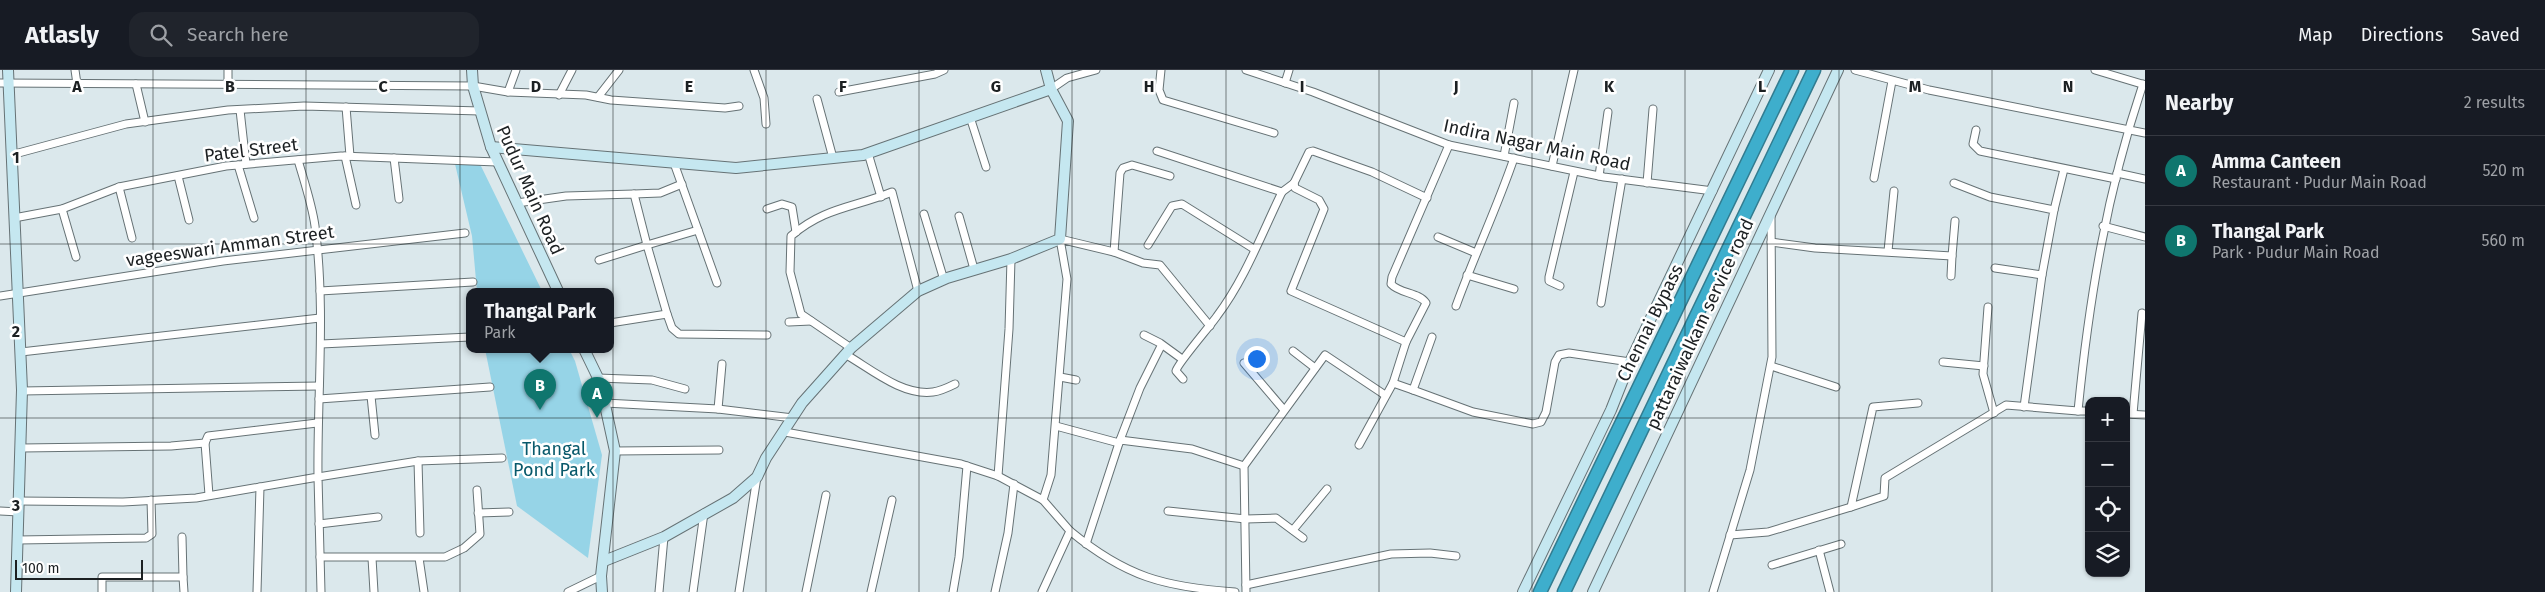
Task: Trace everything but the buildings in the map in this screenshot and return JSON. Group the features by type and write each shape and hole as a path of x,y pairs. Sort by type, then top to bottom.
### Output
{"highway":[{"name":"Chennai Bypass","path":"1540,592 1792,70"},
{"path":"1564,592 1814,70"}],"street":[{"path":"8,70 4,83 11,155 22,391 22,448 16,592"},
{"path":"76,70 77,84"},
{"path":"228,70 228,84"},
{"name":"Pudur Main Road","path":"472,70 473,86 491,147 557,288"},
{"path":"508,92 516,70"},
{"path":"559,95 572,70"},
{"path":"598,97 619,70"},
{"path":"754,70 764,98 766,124"},
{"path":"839,92 936,74 944,70"},
{"path":"1043,500 1051,475 1067,279 1060,239 1068,120 1051,89 1046,70"},
{"path":"491,147 736,168 833,158 868,153 1051,89 1067,78 1096,70"},
{"path":"1161,70 1159,90 1163,100 1274,132"},
{"name":"Indira Nagar Main Road","path":"1246,70 1449,145 1574,172 1712,192"},
{"path":"1285,83 1288,70"},
{"path":"1552,166 1574,70"},
{"path":"1523,592 1611,410 1630,362 1769,70"},
{"name":"pattaraiwalkam service road","path":"1592,592 1838,70"},
{"path":"1855,70 1892,81 2145,133"},
{"path":"2078,411 2086,330 2103,226 2128,129 2144,85 2095,70"},
{"path":"2120,78 2122,70"},
{"path":"1874,178 1892,81"},
{"path":"4,83 473,86 508,92 598,97 611,100 725,108 739,106"},
{"path":"136,84 145,122"},
{"path":"817,99 833,158"},
{"path":"1504,156 1514,103"},
{"path":"11,155 126,124 240,110 304,106 480,111"},
{"path":"346,107 347,156 356,205"},
{"path":"1647,183 1652,109"},
{"path":"240,110 246,164"},
{"path":"1599,176 1608,112"},
{"path":"970,117 986,167"},
{"path":"1976,130 1973,144 1980,151 2064,169 2145,179"},
{"path":"1359,445 1393,383 1406,342 1426,301 1394,288 1391,284 1392,277 1449,145"},
{"path":"1157,151 1282,192"},
{"path":"1183,379 1176,370 1177,365 1227,303 1282,192 1294,183 1308,152 1313,151 1372,172 1427,198"},
{"path":"868,153 881,196"},
{"name":"Patel Street","path":"14,218 62,209 119,187 246,164 347,156 497,162"},
{"path":"394,158 399,199"},
{"path":"1456,306 1476,253 1493,218 1514,158"},
{"path":"298,160 315,226 320,291 321,344 317,424 321,592"},
{"path":"674,163 717,283"},
{"path":"238,165 254,218"},
{"path":"1114,252 1120,173 1123,168 1132,165 1170,176"},
{"path":"2024,406 2042,275 2064,169"},
{"path":"1560,286 1551,283 1549,277 1574,172"},
{"path":"178,176 189,220"},
{"path":"1601,303 1622,179"},
{"path":"1294,183 1295,188 1319,200 1324,208 1290,288 1291,291 1406,342"},
{"path":"517,204 566,196 660,193 682,184"},
{"path":"1954,184 1990,196 2054,210"},
{"path":"119,187 132,238"},
{"path":"1888,251 1894,191"},
{"path":"918,291 892,192 835,209 808,221 791,236 790,272 801,314 848,351 900,386 915,392 934,392 956,384"},
{"path":"634,194 672,328 679,334 767,335"},
{"path":"767,209 782,204 792,207 796,232"},
{"path":"1148,245 1172,206 1182,204 1254,249"},
{"path":"62,209 76,257"},
{"path":"1712,592 1750,470 1770,366 1771,212"},
{"path":"924,214 944,280"},
{"path":"959,216 974,269"},
{"path":"1951,276 1955,221"},
{"path":"2103,226 2145,237"},
{"path":"599,260 698,230"},
{"name":"vageeswari Amman Street","path":"0,296 18,295 135,274 317,248 465,233"},
{"path":"1438,237 1476,253"},
{"path":"739,592 757,477 766,458 802,404 848,351 918,291 974,269 1011,259 1060,239 1114,252 1142,263 1160,265 1210,326"},
{"path":"1771,242 1815,248 1952,256"},
{"path":"998,476 1009,329 1011,259"},
{"path":"1995,268 2042,275"},
{"path":"1467,275 1514,289"},
{"path":"320,291 473,282"},
{"path":"1988,307 1984,366 1985,383 1994,413"},
{"path":"2130,406 2142,313"},
{"path":"614,322 667,314"},
{"path":"21,352 320,318"},
{"path":"789,322 811,321"},
{"path":"1144,335 1160,343 1161,346 1182,359"},
{"path":"321,344 466,337"},
{"path":"1413,390 1432,337"},
{"path":"1086,544 1120,441 1140,388 1161,346"},
{"path":"1293,351 1315,368"},
{"path":"586,353 598,378 616,451 601,576 602,592"},
{"path":"1393,383 1473,412 1532,424 1541,422 1546,412 1555,362 1559,355 1569,353 1630,362"},
{"path":"1385,395 1324,355 1284,410 1244,466 1246,588 1391,554 1430,553 1456,556"},
{"path":"1943,362 1984,366"},
{"path":"1244,363 1284,410"},
{"path":"718,409 722,364"},
{"path":"1770,366 1836,387"},
{"path":"1060,377 1076,380"},
{"path":"598,378 652,380 685,389"},
{"path":"22,391 319,386"},
{"path":"319,398 490,387"},
{"path":"371,396 375,435"},
{"path":"605,403 718,409 793,418"},
{"path":"1851,507 1873,407 1918,403"},
{"path":"1730,535 1768,532 1884,496 1885,478 2006,405 2085,411"},
{"path":"2130,414 2145,415"},
{"path":"209,495 206,443 208,436 317,424"},
{"path":"1056,426 1120,441 1192,448 1244,466"},
{"path":"785,432 967,466 998,476 1043,500 1070,530 1086,544 1125,569 1148,578 1204,590 1236,592"},
{"path":"22,448 206,443"},
{"path":"616,451 719,450"},
{"path":"19,501 151,500 209,495 418,461 502,458"},
{"path":"418,461 420,533"},
{"path":"953,592 959,557 967,466"},
{"path":"604,561 664,537 733,498 757,477"},
{"path":"995,592 1008,533 1014,484"},
{"path":"257,592 260,487"},
{"path":"1292,530 1327,489"},
{"path":"320,557 445,557 464,548 480,534 477,490"},
{"path":"806,592 826,495"},
{"path":"18,540 146,538 152,534 151,500"},
{"path":"872,592 892,500"},
{"path":"1168,511 1246,520 1276,518 1303,538"},
{"path":"0,512 18,512"},
{"path":"478,513 509,512"},
{"path":"693,592 704,513"},
{"path":"319,524 378,517"},
{"path":"1042,592 1070,530"},
{"path":"182,537 184,592"},
{"path":"659,592 664,537"},
{"path":"1772,565 1841,544"},
{"path":"1820,550 1829,592"},
{"path":"372,558 374,592"},
{"path":"419,558 424,592"},
{"path":"568,592 601,576"},
{"path":"102,592 102,577 183,577"}],"green space":[{"path":"455,164 480,164 541,288 477,288 472,236"},
{"name":"Thangal Pond Park","path":"486,353 571,353 575,361 602,455 588,558 517,506"}],"place":[{"name":"Thangal Park","path":"540,410"},
{"name":"Amma Canteen","path":"597,418"}]}
